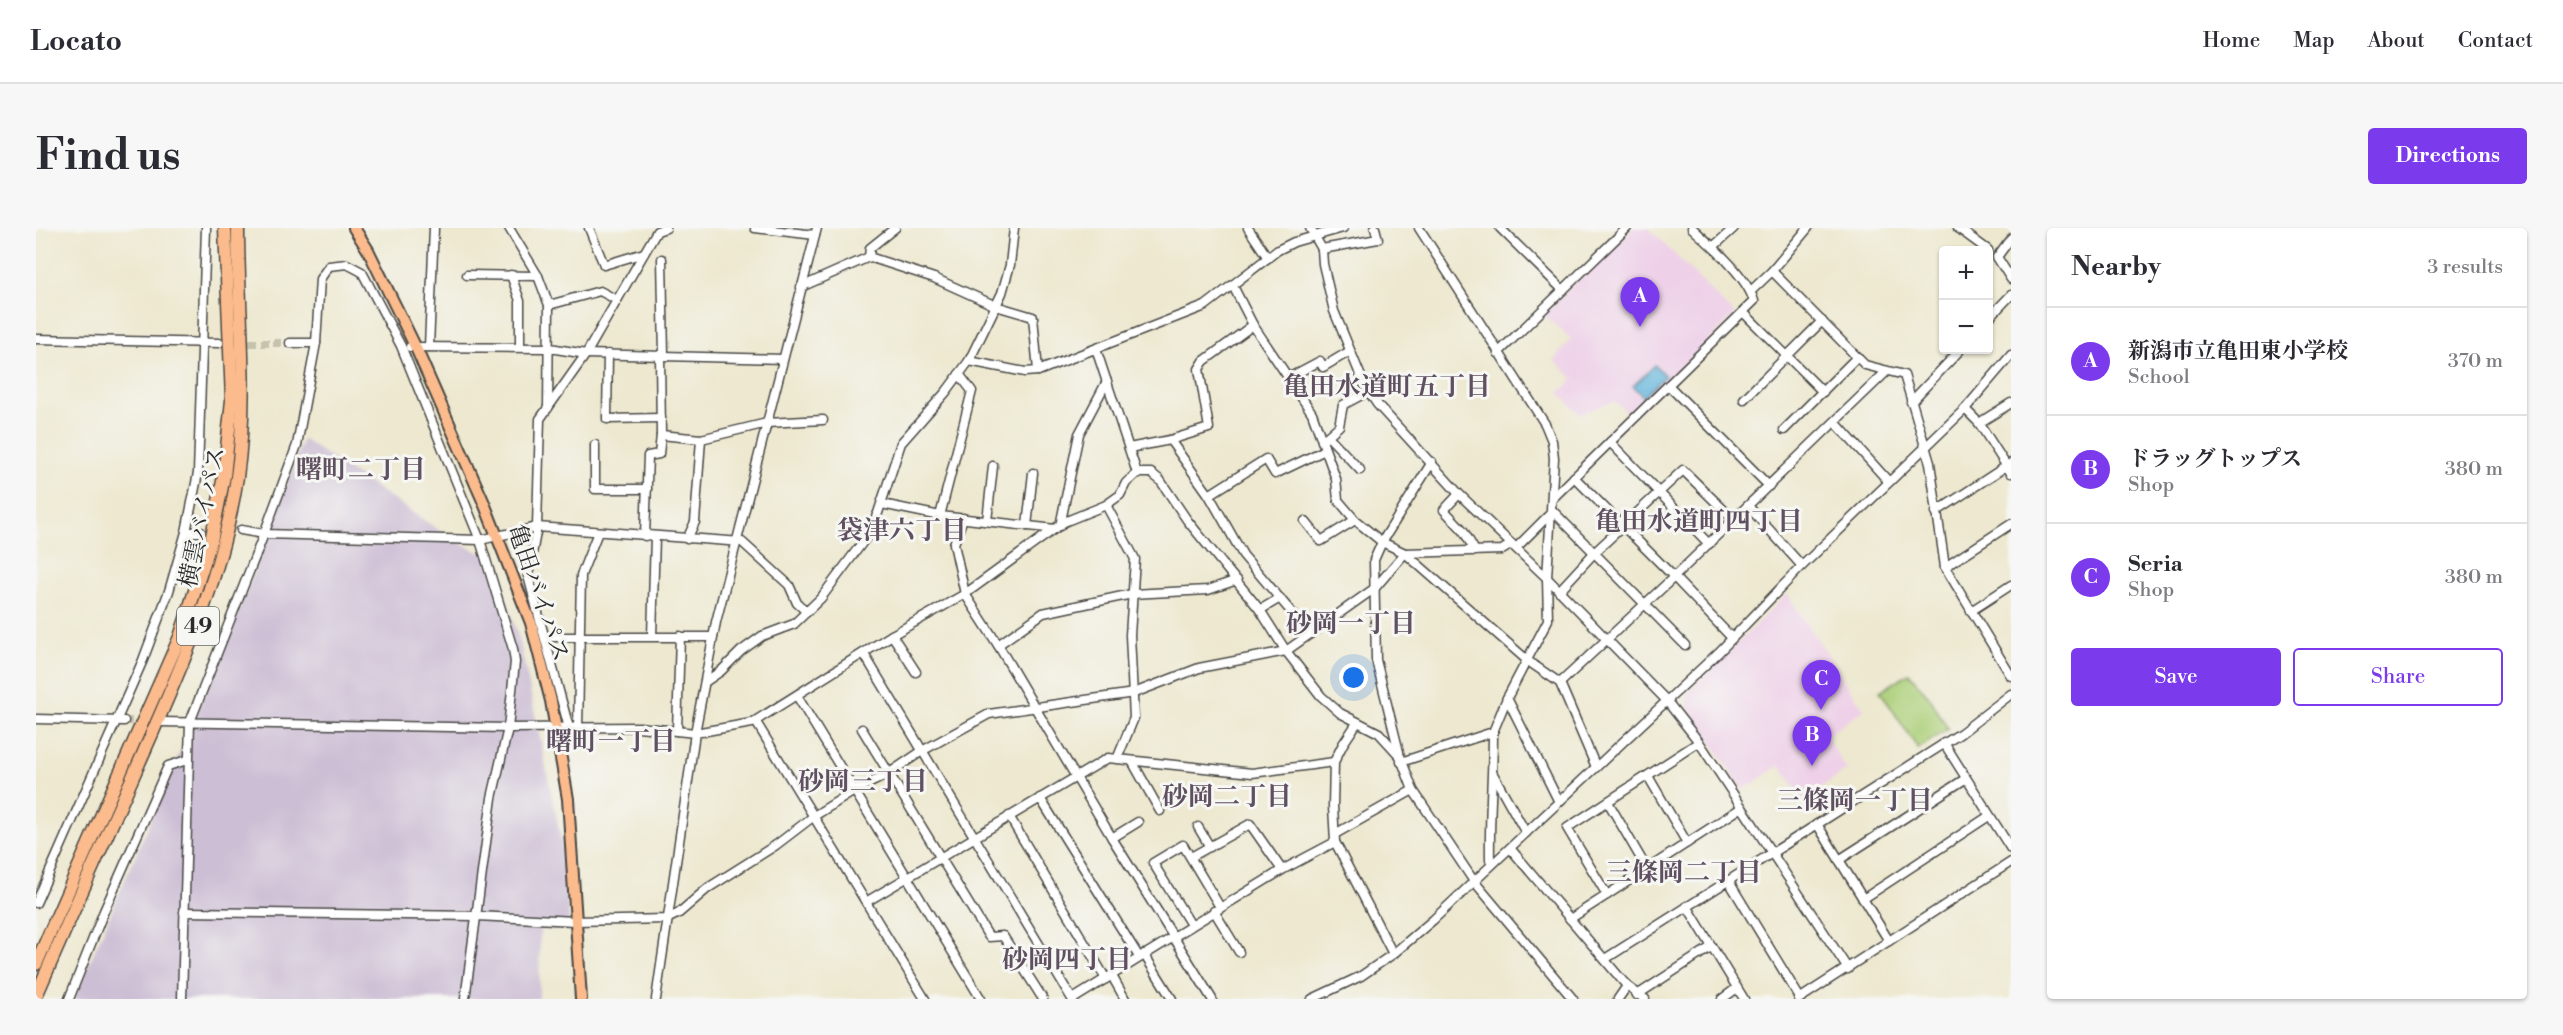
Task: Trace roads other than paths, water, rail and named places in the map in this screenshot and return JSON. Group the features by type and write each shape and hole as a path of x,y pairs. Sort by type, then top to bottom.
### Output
{"highway":[{"name":"横雲バイパス","path":"36,964 175,648 211,541 228,450 232,400 225,228"},
{"name":"横雲バイパス","path":"36,996 191,642 210,591 223,543 237,477 243,417 244,368 238,228"}],"main road":[{"name":"亀田バイパス","path":"354,228 368,250 416,348 484,503 531,623 556,728 568,799 580,999"}],"street":[{"path":"36,903 120,721 169,591 186,532 198,473 206,228"},
{"path":"429,347 434,228"},
{"path":"509,228 538,276 549,305 548,408"},
{"path":"589,228 604,265 644,253"},
{"path":"656,999 695,733 713,637 735,543 816,232 755,228"},
{"path":"868,257 870,248 895,228"},
{"path":"705,682 762,636 794,624 821,598 865,539 882,504 901,443 969,361 996,306 1010,265 1014,228"},
{"path":"1248,228 1268,258"},
{"path":"969,361 1025,372 1038,371 1205,306 1268,258 1311,232 1343,228"},
{"path":"1322,249 1378,239 1375,228"},
{"path":"1419,228 1532,403 1552,441 1554,458 1547,578 1548,621 1507,698 1493,732 1493,773 1489,813 1490,860 1492,863"},
{"path":"1500,228 1563,290"},
{"path":"1498,353 1627,228"},
{"path":"1553,498 1754,301 1751,291 1713,247 1692,228"},
{"path":"1713,247 1734,228"},
{"path":"1958,228 1981,246"},
{"path":"574,728 528,576 537,527 540,418 586,354 657,231 662,229"},
{"path":"1751,291 1772,271 1803,230"},
{"path":"1311,232 1322,249 1323,264 1334,311 1350,351 1377,404 1459,494 1547,578 1666,700 1699,742 1848,969"},
{"path":"1997,257 2011,238"},
{"path":"1993,254 2011,268"},
{"path":"801,287 868,257 934,278 996,306 1033,317 1038,371"},
{"path":"1997,257 2011,279"},
{"path":"652,636 647,489 648,456 659,454 661,435 662,259"},
{"path":"182,999 187,760 190,722 297,444 316,343 320,279 329,266 347,264 362,272 401,346 480,540 513,649 515,662 508,728 492,798 465,999"},
{"path":"1772,271 1865,365 1904,375 1930,463 1945,567 2011,676"},
{"path":"467,275 538,276"},
{"path":"511,275 520,301 520,348"},
{"path":"1233,286 1253,325 1312,413 1325,442 1336,479 1338,500 1355,520 1382,542 1405,553 1528,662 1560,683 1596,767"},
{"path":"549,305 600,291 617,300"},
{"path":"1993,315 2011,295"},
{"path":"1743,312 1823,392"},
{"path":"1744,399 1822,321"},
{"path":"1130,448 1170,440 1209,428 1199,369 1204,361 1253,325"},
{"path":"36,339 219,342"},
{"path":"290,343 316,343"},
{"path":"401,346 550,348 586,354 783,359"},
{"path":"1096,349 1137,473"},
{"path":"1288,378 1320,361 1323,367 1350,351"},
{"path":"608,354 607,419 660,418"},
{"path":"1911,402 1956,354"},
{"path":"1312,999 1361,976 1393,954 1510,848 1558,800 1732,639 1802,566 1965,408 2011,355"},
{"path":"1784,430 1857,357"},
{"path":"1560,683 1709,544 1887,371"},
{"path":"940,516 972,391 959,374"},
{"path":"1058,527 1079,434 1107,381"},
{"path":"1668,385 1769,486"},
{"path":"1209,495 1266,459 1275,474 1325,442 1339,426 1343,405 1369,391"},
{"path":"1979,423 2011,403"},
{"path":"1936,512 2010,468 1979,423 1965,408"},
{"path":"661,435 701,439 766,423 823,420"},
{"path":"1835,422 1889,482"},
{"path":"687,539 695,522 701,439"},
{"path":"1170,440 1209,495 1243,555 1310,634"},
{"path":"1325,442 1360,470"},
{"path":"1610,442 1709,544"},
{"path":"595,445 595,489 647,489"},
{"path":"1432,462 1382,542 1374,560 1376,660 1401,759 1413,790 1473,880 1573,999"},
{"path":"987,521 993,466"},
{"path":"1559,591 1594,553 1683,470 1734,520"},
{"path":"1028,526 1033,473"},
{"path":"160,722 508,728 639,727 695,733 756,722 892,635 965,594 1058,527 1106,505 1120,495 1126,483 1137,473 1151,473 1160,480 1187,520 1260,610 1286,651 1321,696 1340,713 1379,732 1401,759"},
{"path":"1574,477 1732,639"},
{"path":"1459,494 1444,510 1463,530 1474,551"},
{"path":"882,504 940,516 1058,527"},
{"path":"1106,505 1135,559 1130,635 1134,718 1117,759"},
{"path":"1748,506 1802,566"},
{"path":"184,912 476,916 575,921 667,919 679,913 708,888 854,790 888,774 922,751 989,714 1134,693 1199,668 1286,651 1375,588 1405,553 1502,550 1514,546 1552,511"},
{"path":"1552,511 1685,645"},
{"path":"963,518 954,544 965,594 1212,999"},
{"path":"1305,521 1321,541 1355,520"},
{"path":"1945,567 2011,524"},
{"path":"241,530 264,534 480,540 497,538 537,527 742,542 789,585 797,603 807,612"},
{"path":"186,532 201,532"},
{"path":"574,728 580,637 581,575 598,532"},
{"path":"998,645 1042,613 1132,594 1208,590 1237,580"},
{"path":"1971,611 2011,585"},
{"path":"1260,610 1280,598"},
{"path":"892,635 916,672"},
{"path":"677,731 680,636"},
{"path":"546,638 713,637"},
{"path":"864,654 1073,999 1413,790"},
{"path":"1605,959 1944,743 2011,693"},
{"path":"797,696 981,999"},
{"path":"1507,698 1558,800"},
{"path":"36,719 120,721"},
{"path":"756,722 925,999"},
{"path":"1357,723 1334,762 1335,838 1393,954"},
{"path":"862,729 989,937 1004,936 1043,999"},
{"path":"1401,759 1493,732"},
{"path":"1607,895 1567,828 1699,742"},
{"path":"1944,743 2011,849"},
{"path":"866,902 1108,758 1252,773 1334,762"},
{"path":"69,999 104,911 168,766 187,760"},
{"path":"1132,761 1160,811"},
{"path":"1493,773 1526,832"},
{"path":"1648,776 1687,843"},
{"path":"1839,860 1965,779"},
{"path":"1040,798 1172,999"},
{"path":"1608,802 1647,869"},
{"path":"1570,919 1741,808"},
{"path":"1009,816 1125,999"},
{"path":"1863,899 1989,816"},
{"path":"1112,838 1138,822"},
{"path":"1191,858 1250,824 1282,870"},
{"path":"1817,824 1888,941"},
{"path":"1198,827 1210,847"},
{"path":"1191,925 1153,863 1184,845 1239,952"},
{"path":"1510,848 1627,986 1641,997 1711,947"},
{"path":"1728,880 1800,999 2011,862"},
{"path":"1687,906 1744,999"},
{"path":"1618,999 1627,986"},
{"path":"1722,999 1737,988"}],"water":[{"path":"1655,365 1665,376 1643,397 1633,386"}],"tunnel":[{"path":"237,343 290,343"},
{"path":"124,721 148,722"}],"place":[{"name":"新潟市立亀田東小学校","path":"1640,327"},
{"name":"Seria","path":"1821,710"},
{"name":"ドラッグトップス","path":"1812,766"}],"district":[{"name":"亀田水道町五丁目","path":"1387,387"},
{"name":"曙町二丁目","path":"361,470"},
{"name":"亀田水道町四丁目","path":"1699,522"},
{"name":"袋津六丁目","path":"902,531"},
{"name":"砂岡一丁目","path":"1351,624"},
{"name":"曙町一丁目","path":"611,742"},
{"name":"砂岡三丁目","path":"863,782"},
{"name":"砂岡二丁目","path":"1227,797"},
{"name":"三條岡一丁目","path":"1855,801"},
{"name":"三條岡二丁目","path":"1684,873"},
{"name":"砂岡四丁目","path":"1067,960"}]}
